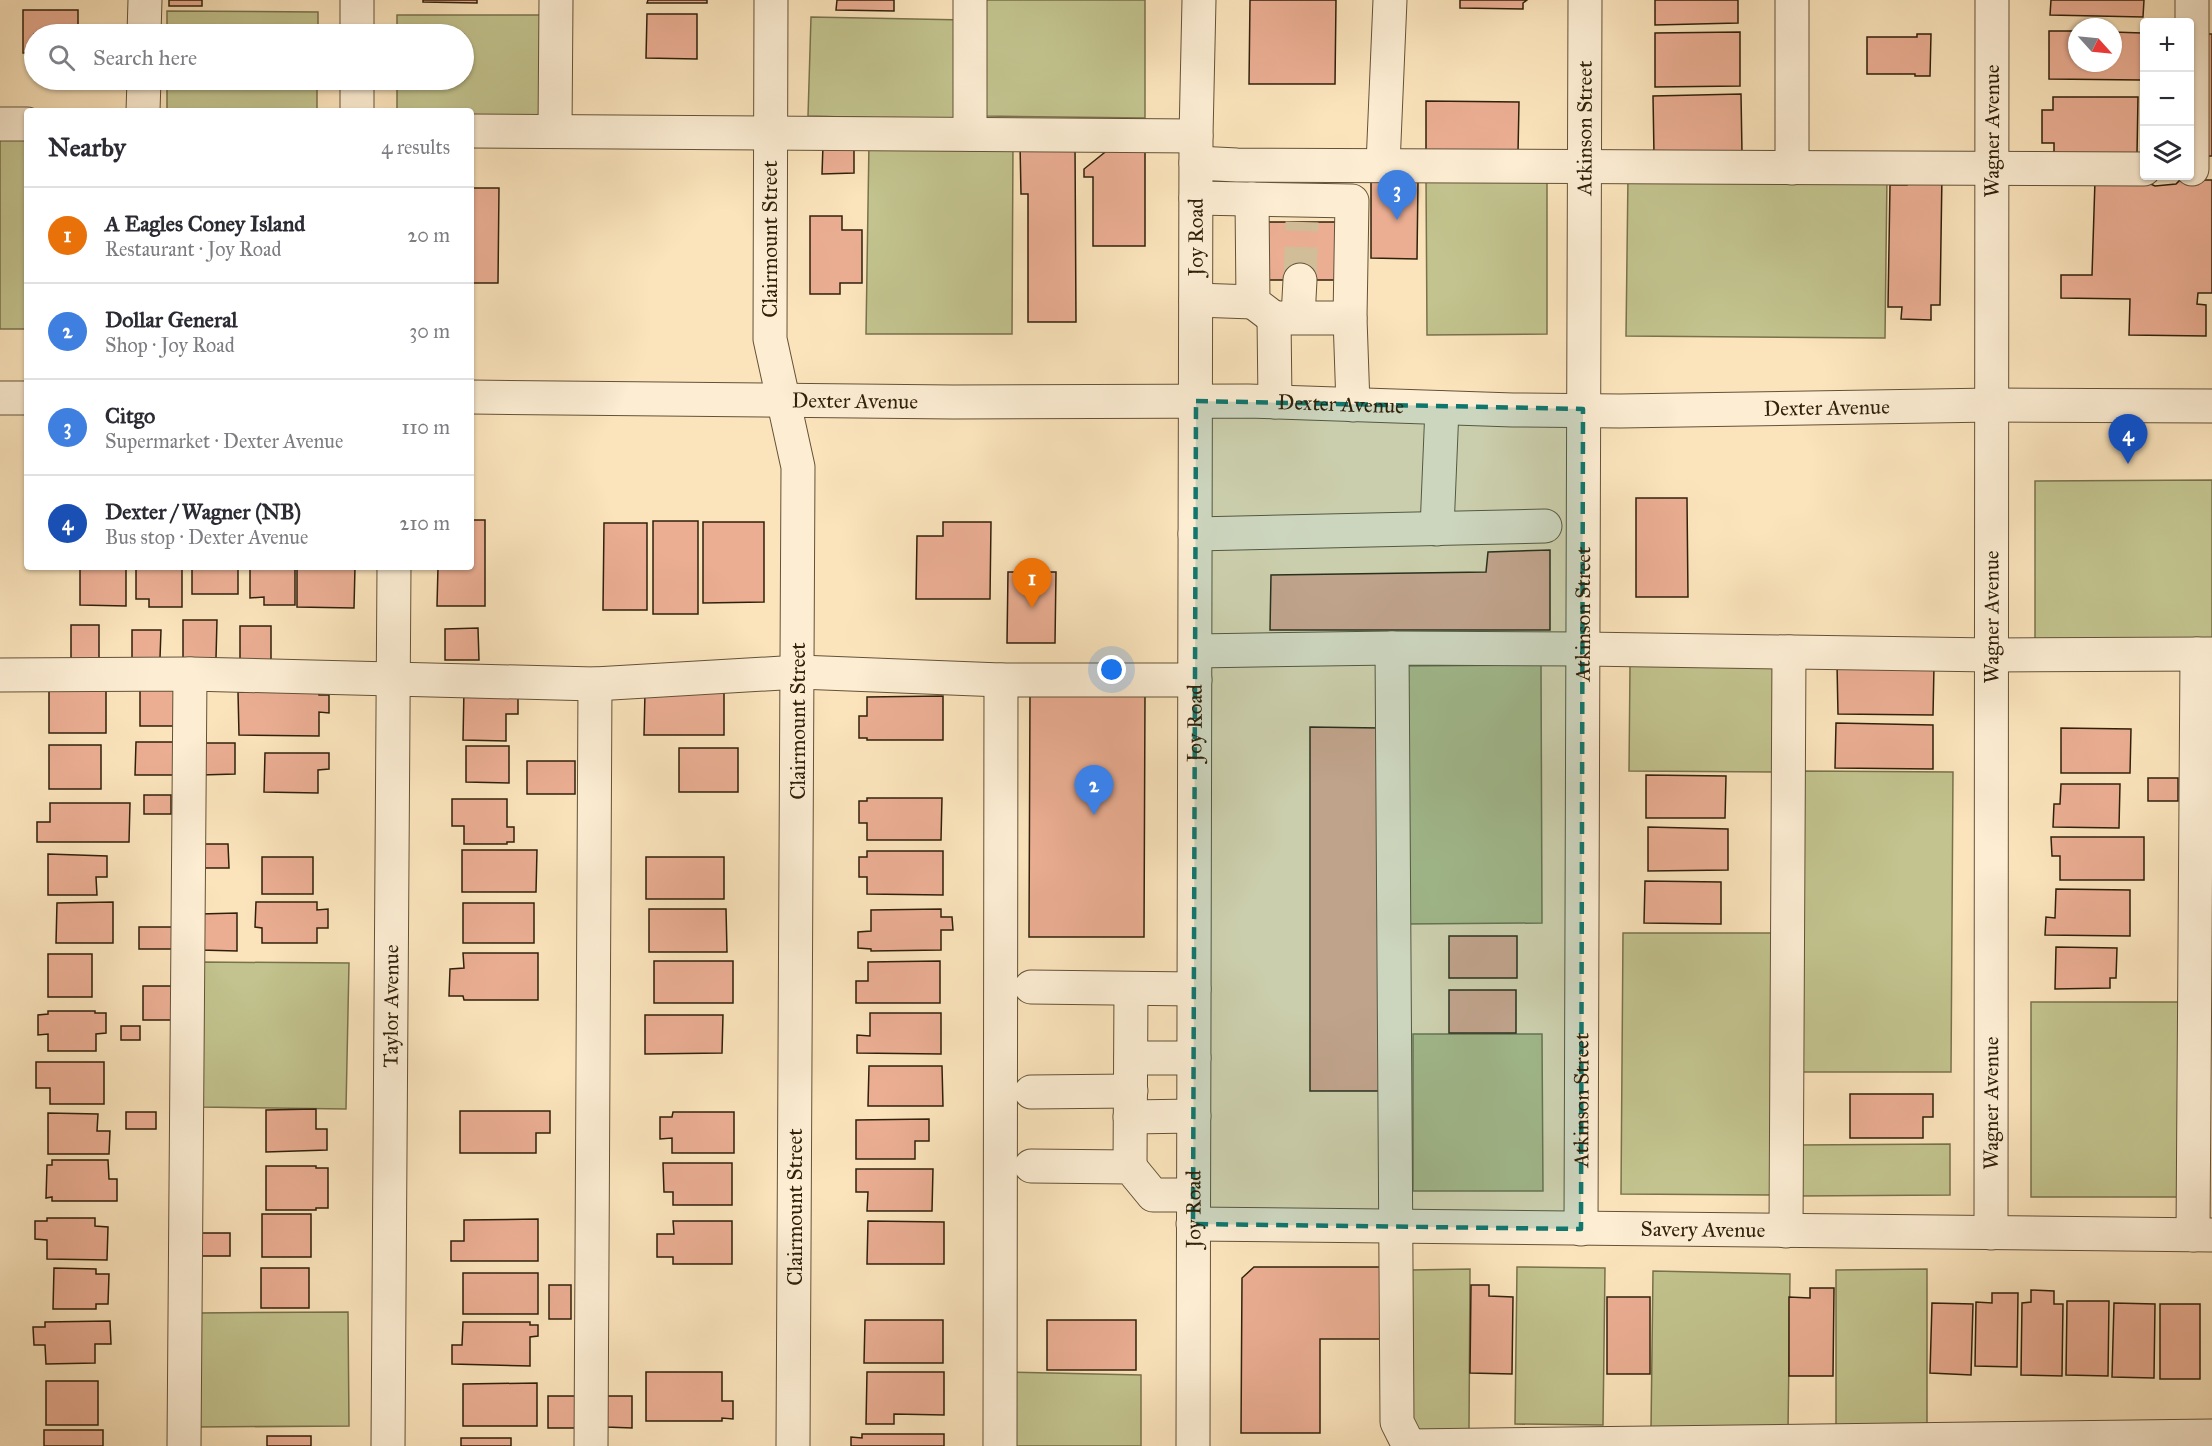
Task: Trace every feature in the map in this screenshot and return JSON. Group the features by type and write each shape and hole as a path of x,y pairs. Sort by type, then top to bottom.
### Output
{"street":[{"path":"144,24 145,0"},
{"path":"357,0 357,24"},
{"path":"555,131 556,0"},
{"name":"Clairmount Street","path":"771,0 770,339 798,460 799,672 793,1446"},
{"path":"970,0 970,134"},
{"name":"Joy Road","path":"1193,1446 1196,149 1199,0"},
{"path":"1383,165 1390,0"},
{"name":"Atkinson Street","path":"1581,1229 1585,0"},
{"path":"1792,0 1792,168"},
{"name":"Wagner Avenue","path":"1991,1233 1992,0"},
{"path":"2192,0 2198,169"},
{"path":"143,108 144,90"},
{"path":"357,90 357,108"},
{"path":"0,124 24,124"},
{"path":"474,131 970,134 1196,149 1237,165 2140,169"},
{"path":"1196,198 1252,199 1302,211 1352,201 1350,318 1353,405"},
{"path":"1252,199 1275,312 1275,402"},
{"path":"1275,312 1300,280"},
{"path":"1196,300 1275,312 1350,318"},
{"name":"Dexter Avenue","path":"474,397 953,402 1196,401 1620,411 1992,405 2212,406"},
{"path":"0,398 24,398"},
{"path":"1437,529 1442,408"},
{"path":"1195,534 1545,526"},
{"name":"Taylor Avenue","path":"388,1446 394,570"},
{"path":"1392,648 1396,1422 1409,1446 2212,1436"},
{"path":"0,675 190,674 595,684 799,672 1001,681 1392,648 1991,655 2204,654 2203,1235"},
{"path":"1786,1231 1789,652"},
{"path":"184,1446 190,674"},
{"path":"1000,1446 1001,681"},
{"path":"591,1446 595,684"},
{"path":"1031,987 1194,989"},
{"path":"1031,1166 1130,1167 1131,988"},
{"path":"1131,1058 1194,1058"},
{"path":"1031,1092 1130,1104 1194,1116"},
{"name":"Savery Avenue","path":"1130,1167 1153,1195 1193,1210 1396,1227 2203,1235"}],"highlighted area":[{"path":"1196,401 1583,409 1581,1229 1193,1224"}],"green space":[{"path":"986,0 1145,0 1145,118 984,116"},
{"path":"167,11 318,12 318,24 167,24"},
{"path":"397,15 546,15 546,115 474,115 474,108 397,108 397,90 474,90 474,24 397,24"},
{"path":"811,17 966,20 963,120 808,116"},
{"path":"167,90 317,90 317,108 167,108"},
{"path":"0,140 24,140 24,329 0,329"},
{"path":"869,142 1013,142 1012,334 866,334"},
{"path":"1547,175 1547,334 1427,335 1426,176"},
{"path":"1628,175 1887,176 1885,338 1626,336"},
{"path":"2212,480 2212,641 2035,642 2035,481"},
{"path":"1541,665 1542,923 1406,924 1406,666"},
{"path":"1630,666 1775,667 1774,772 1629,771"},
{"path":"1802,771 1953,772 1951,1072 1799,1072"},
{"path":"1623,933 1773,933 1771,1195 1621,1194"},
{"path":"200,962 349,963 346,1109 198,1107"},
{"path":"2031,1002 2180,1002 2180,1197 2031,1197"},
{"path":"1413,1034 1542,1034 1543,1191 1413,1191"},
{"path":"1950,1144 1950,1195 1799,1196 1799,1145"},
{"path":"1517,1267 1605,1268 1603,1425 1515,1424"},
{"path":"1470,1269 1469,1431 1410,1431 1411,1270"},
{"path":"1927,1269 1927,1427 1836,1427 1836,1270"},
{"path":"1653,1271 1790,1274 1788,1432 1651,1430"},
{"path":"348,1312 349,1426 197,1427 197,1313"},
{"path":"1009,1372 1141,1375 1141,1446 1009,1446"}],"building":[{"path":"169,0 202,0 202,6 169,6"},
{"path":"423,0 477,0 477,3 423,2"},
{"path":"648,0 707,0 707,3 647,3"},
{"path":"837,0 894,0 894,11 836,10"},
{"path":"1250,0 1336,0 1335,84 1249,84"},
{"path":"1460,0 1527,0 1523,3 1523,9 1460,8"},
{"path":"1655,0 1738,0 1738,23 1655,25"},
{"path":"2051,0 2144,0 2143,17 2050,15"},
{"path":"23,10 78,10 78,24 24,24 23,53"},
{"path":"647,14 697,14 697,59 646,58"},
{"path":"2049,31 2068,31 2068,72 2122,72 2122,32 2140,33 2140,80 2049,79"},
{"path":"1740,32 1740,86 1655,87 1655,33"},
{"path":"1917,34 1931,34 1930,76 1867,74 1867,37 1917,37"},
{"path":"2207,34 2212,34 2212,156 2208,156"},
{"path":"1741,94 1742,153 1654,155 1653,96"},
{"path":"2053,97 2138,97 2137,155 2054,155 2054,143 2042,143 2042,110 2053,110"},
{"path":"1426,101 1519,102 1518,153 1426,152"},
{"path":"1020,144 1075,144 1076,322 1028,322 1028,194 1021,194"},
{"path":"823,145 854,145 854,173 822,174"},
{"path":"1109,149 1145,149 1145,246 1093,246 1093,177 1084,177 1084,169"},
{"path":"1907,174 1942,174 1940,305 1931,305 1931,320 1901,319 1902,307 1888,307 1890,185 1907,185"},
{"path":"2095,180 2144,181 2155,186 2176,184 2180,180 2212,180 2212,293 2198,293 2197,304 2206,305 2206,336 2129,335 2130,299 2061,298 2061,275 2092,275"},
{"path":"1371,181 1418,181 1417,259 1371,258"},
{"path":"474,188 499,188 498,283 474,283"},
{"path":"810,216 842,216 842,230 862,230 862,283 840,283 840,294 810,294"},
{"path":"1265,222 1344,222 1344,280 1265,280"},
{"path":"1636,498 1687,498 1688,597 1636,597"},
{"path":"474,520 485,520 485,606 437,606 438,570 474,570"},
{"path":"653,521 698,521 698,614 653,614"},
{"path":"703,522 764,522 764,602 703,603"},
{"path":"943,522 991,522 990,599 916,599 917,536 943,536"},
{"path":"604,523 647,523 647,610 603,610"},
{"path":"1550,550 1550,630 1270,630 1271,575 1486,572 1488,552"},
{"path":"80,570 126,570 126,606 80,605"},
{"path":"136,570 182,570 182,607 149,607 149,599 136,599"},
{"path":"192,570 238,570 238,594 192,594"},
{"path":"250,570 295,570 295,605 264,605 264,597 250,598"},
{"path":"297,570 355,570 354,608 297,607"},
{"path":"1008,572 1056,572 1055,643 1007,643"},
{"path":"183,620 217,620 216,658 183,658"},
{"path":"71,625 99,625 99,659 71,659"},
{"path":"240,626 271,626 271,660 240,660"},
{"path":"478,628 479,660 445,660 445,629"},
{"path":"132,630 161,630 160,658 132,658"},
{"path":"1837,664 1934,666 1933,715 1838,714"},
{"path":"140,686 175,687 175,726 140,726"},
{"path":"464,688 518,693 518,714 506,714 506,741 463,740"},
{"path":"49,690 106,690 106,733 49,733"},
{"path":"238,692 319,692 319,695 329,695 329,713 319,712 319,736 239,735"},
{"path":"645,692 724,692 724,735 644,735"},
{"path":"1030,694 1145,694 1144,937 1029,937"},
{"path":"943,696 943,740 867,740 867,738 859,738 859,716 867,716 867,697"},
{"path":"1836,723 1933,725 1933,769 1835,768"},
{"path":"1310,727 1380,728 1379,1091 1310,1091"},
{"path":"2061,728 2131,729 2130,773 2061,773"},
{"path":"136,742 174,742 174,775 135,775"},
{"path":"201,743 235,743 235,774 201,775"},
{"path":"49,745 101,745 101,789 49,789"},
{"path":"466,746 509,746 509,783 466,782"},
{"path":"679,748 738,748 738,792 679,792"},
{"path":"265,753 329,753 329,769 318,770 318,793 264,792"},
{"path":"527,761 575,761 575,794 527,794"},
{"path":"1646,775 1726,776 1725,818 1646,818"},
{"path":"2148,778 2178,778 2178,801 2148,801"},
{"path":"2061,784 2120,784 2119,828 2053,827 2054,804 2060,804"},
{"path":"144,795 171,795 171,814 144,814"},
{"path":"867,798 942,798 941,840 867,840 867,823 859,823 859,801 867,801"},
{"path":"452,799 507,799 507,827 514,827 514,842 464,844 464,826 452,826"},
{"path":"50,803 130,803 129,842 37,842 37,822 50,822"},
{"path":"1648,827 1728,829 1728,870 1648,871"},
{"path":"2051,837 2144,837 2144,880 2060,880 2060,856 2052,856"},
{"path":"203,844 228,844 229,868 203,868"},
{"path":"462,850 537,850 536,892 462,892"},
{"path":"867,851 943,851 943,895 867,894 867,877 859,877 859,857 867,857"},
{"path":"48,854 107,856 107,877 96,877 97,895 48,895"},
{"path":"262,857 313,857 313,894 262,894"},
{"path":"646,857 724,857 724,899 646,899"},
{"path":"1645,881 1721,882 1721,924 1644,923"},
{"path":"2056,889 2130,890 2130,936 2045,935 2046,917 2055,918"},
{"path":"113,902 113,943 56,943 57,903"},
{"path":"256,902 317,902 317,910 328,909 328,928 317,928 317,943 262,943 262,928 255,927"},
{"path":"463,903 534,903 534,943 463,943"},
{"path":"649,909 726,909 727,952 649,952"},
{"path":"941,909 941,917 952,917 953,930 941,930 941,950 871,951 871,949 858,948 858,932 871,931 871,910"},
{"path":"237,913 237,951 200,950 200,914"},
{"path":"139,927 172,927 172,949 139,949"},
{"path":"1449,936 1517,936 1517,978 1449,978"},
{"path":"2056,947 2117,948 2116,978 2110,978 2110,988 2055,989"},
{"path":"463,953 538,953 538,1000 464,1000 463,996 449,996 450,969 464,968"},
{"path":"48,954 92,954 92,997 48,997"},
{"path":"654,961 733,961 733,1003 654,1003"},
{"path":"940,961 940,1003 856,1003 856,981 868,981 868,962"},
{"path":"143,986 175,986 175,1020 143,1020"},
{"path":"1449,990 1516,990 1516,1033 1449,1033"},
{"path":"48,1011 106,1013 106,1033 96,1034 96,1051 48,1051 48,1034 38,1035 38,1015 48,1014"},
{"path":"870,1013 941,1013 941,1054 857,1053 857,1035 870,1036"},
{"path":"645,1015 723,1015 722,1053 645,1054"},
{"path":"121,1026 140,1026 140,1040 121,1040"},
{"path":"36,1062 104,1062 104,1104 50,1104 50,1088 36,1088"},
{"path":"869,1066 942,1066 943,1106 868,1106"},
{"path":"1850,1094 1933,1094 1933,1117 1923,1117 1923,1138 1850,1138"},
{"path":"316,1109 316,1129 327,1129 327,1150 266,1152 266,1110"},
{"path":"460,1111 550,1111 550,1133 536,1133 536,1153 460,1153"},
{"path":"126,1112 156,1112 156,1129 126,1129"},
{"path":"673,1112 734,1112 734,1153 672,1153 672,1138 660,1139 660,1117 672,1117"},
{"path":"48,1113 98,1114 97,1131 110,1131 109,1154 48,1154"},
{"path":"929,1119 929,1141 915,1141 915,1159 856,1159 856,1120"},
{"path":"52,1160 108,1160 109,1179 117,1179 117,1201 52,1201 52,1197 46,1198 47,1165 52,1165"},
{"path":"663,1163 732,1163 732,1205 673,1205 673,1192 664,1192"},
{"path":"266,1166 328,1168 328,1208 266,1210"},
{"path":"856,1169 933,1169 932,1211 867,1211 868,1192 856,1192"},
{"path":"262,1214 311,1214 311,1257 262,1257"},
{"path":"47,1218 95,1218 95,1226 108,1227 107,1260 47,1259 47,1240 35,1239 35,1221 47,1221"},
{"path":"538,1219 538,1261 451,1261 451,1241 464,1241 464,1220"},
{"path":"673,1221 732,1221 732,1264 673,1264 673,1257 657,1257 657,1234 674,1234"},
{"path":"868,1221 944,1222 944,1264 867,1264"},
{"path":"202,1233 230,1233 230,1256 202,1256"},
{"path":"1254,1267 1381,1267 1381,1339 1320,1339 1320,1433 1241,1433 1242,1278"},
{"path":"54,1268 96,1269 96,1274 109,1274 108,1304 96,1304 96,1309 53,1309"},
{"path":"261,1268 309,1268 309,1308 261,1308"},
{"path":"463,1273 538,1273 538,1314 463,1314"},
{"path":"549,1285 571,1285 571,1319 549,1319"},
{"path":"1471,1285 1489,1285 1489,1296 1513,1297 1512,1374 1470,1373"},
{"path":"1810,1288 1834,1288 1833,1376 1789,1376 1789,1297 1810,1298"},
{"path":"2031,1290 2054,1291 2054,1304 2063,1304 2062,1376 2021,1375 2022,1303 2031,1302"},
{"path":"1992,1293 2018,1293 2017,1367 1975,1366 1976,1302 1992,1303"},
{"path":"1607,1297 1650,1297 1650,1374 1607,1374"},
{"path":"2067,1301 2109,1301 2108,1376 2066,1375"},
{"path":"1932,1303 1973,1304 1971,1375 1930,1373"},
{"path":"2114,1303 2155,1304 2154,1378 2112,1377"},
{"path":"2160,1304 2200,1304 2200,1379 2160,1379"},
{"path":"865,1320 943,1320 943,1363 864,1363"},
{"path":"1047,1320 1136,1320 1136,1370 1047,1370"},
{"path":"110,1321 111,1344 95,1344 95,1363 46,1364 45,1345 34,1345 33,1327 45,1327 45,1322"},
{"path":"463,1322 530,1322 530,1325 538,1325 538,1336 530,1337 530,1366 452,1364 452,1345 462,1345"},
{"path":"646,1372 722,1372 722,1401 733,1401 733,1419 646,1421"},
{"path":"867,1372 944,1372 944,1415 894,1414 894,1424 866,1424"},
{"path":"46,1381 98,1381 98,1425 46,1425"},
{"path":"537,1383 537,1426 463,1426 463,1384"},
{"path":"548,1396 580,1396 579,1428 548,1428"},
{"path":"606,1396 632,1396 632,1428 606,1427"},
{"path":"44,1430 103,1430 103,1446 44,1446"},
{"path":"862,1434 944,1434 944,1446 851,1446 851,1437 862,1438"},
{"path":"267,1436 311,1436 311,1446 267,1446"},
{"path":"461,1438 511,1438 511,1446 461,1446"}],"tunnel":[{"path":"1300,280 1302,222"}],"place":[{"name":"Citgo","path":"1397,220"},
{"name":"Dexter / Wagner (NB)","path":"2128,464"},
{"name":"A Eagles Coney Island","path":"1032,608"},
{"name":"Dollar General","path":"1094,815"}]}
